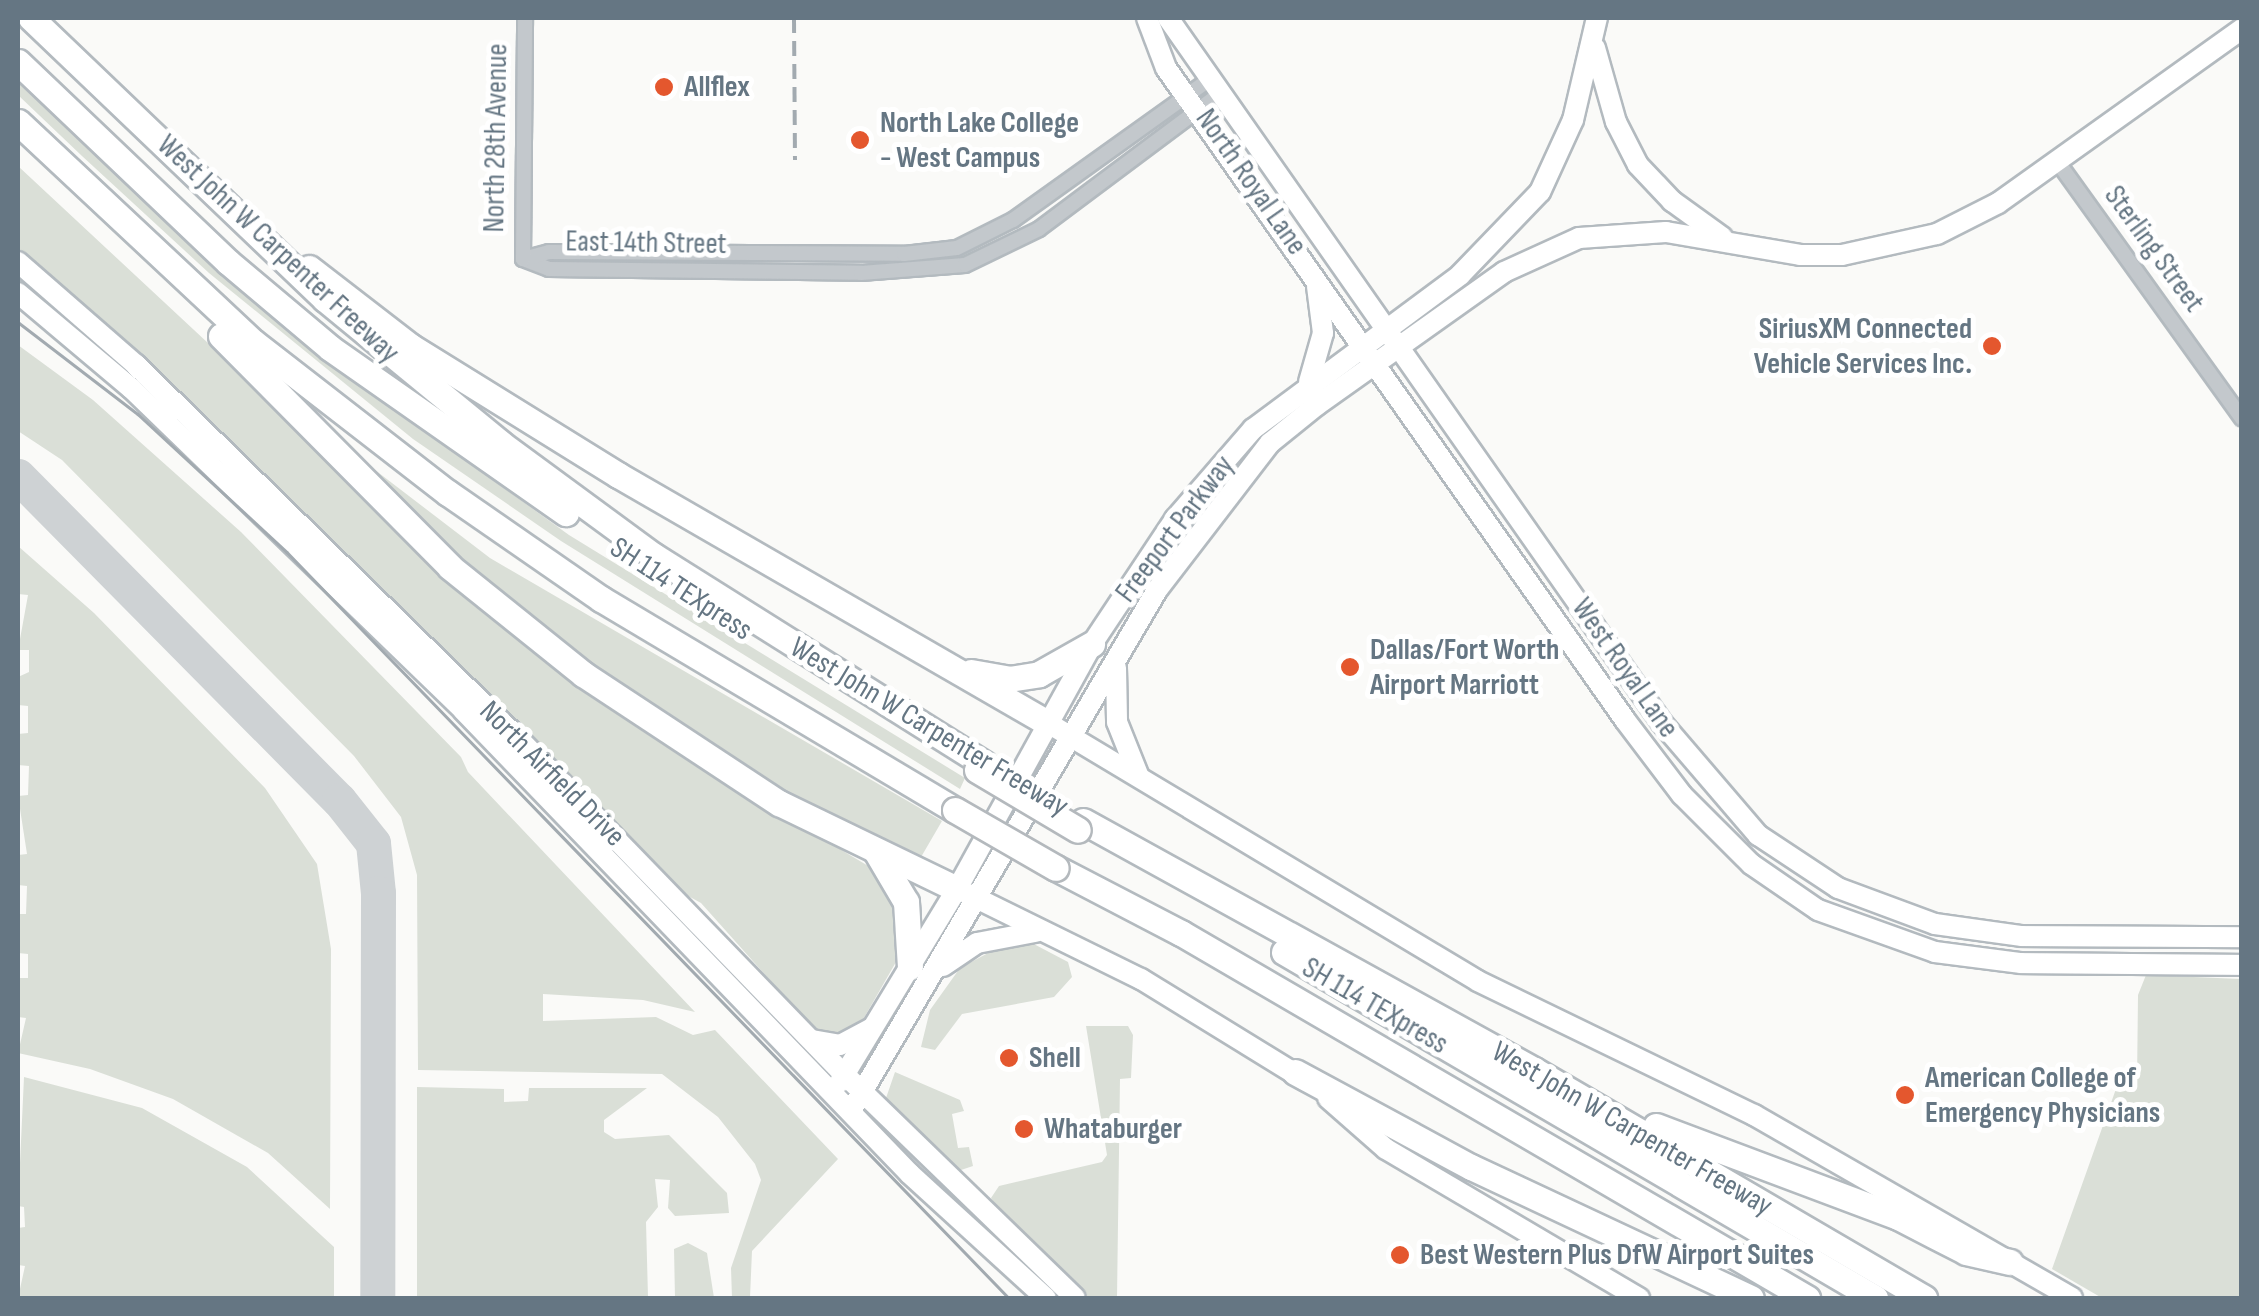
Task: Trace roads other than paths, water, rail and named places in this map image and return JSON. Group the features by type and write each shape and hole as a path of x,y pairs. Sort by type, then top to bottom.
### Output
{"highway":[{"name":"West John W Carpenter Freeway","path":"31,18 262,239 430,386 622,534 980,766 1080,826 1534,1070 1924,1298"},
{"path":"18,44 79,122"},
{"name":"SH 114 TEXpress","path":"18,62 79,122 330,348 686,596 980,766"},
{"name":"West John W Carpenter Freeway","path":"18,122 76,181 253,342 448,493 602,599 955,810 1229,960 1806,1298"},
{"path":"76,181 96,222 518,624 722,769 877,853 968,894"},
{"path":"262,239 338,286 431,359 1048,723"},
{"path":"951,668 1008,679 1039,674 1092,644"},
{"name":"SH 114 TEXpress","path":"1080,826 1875,1298"},
{"path":"877,853 906,902 910,967"},
{"path":"1534,1070 1567,1074 1665,1131 1898,1217 1966,1252 2010,1262"},
{"path":"1295,1072 1505,1184 1751,1298"}],"main road":[{"name":"North Royal Lane","path":"1147,18 1166,68 1203,95"},
{"name":"North Royal Lane","path":"1168,18 1203,95 1314,274 1363,343"},
{"path":"1597,18 1594,44 1616,122 1638,165 1672,201 1728,241"},
{"path":"2057,161 2242,29"},
{"name":"Freeport Parkway","path":"839,1083 910,967 968,894 1075,738 1186,547 1270,444 1377,360 1391,337 1460,275 1540,192 1572,120 1594,44"},
{"name":"West Royal Lane","path":"1203,95 1391,337 1627,672 1758,835 1838,888 1918,919 1996,934 2242,937"},
{"name":"Freeport Parkway","path":"851,1110 866,1094 937,970 1048,723 1092,644 1166,533 1244,439 1309,382 1363,343 1391,337 1504,272 1579,238 1666,232 1800,254 1895,248 1976,216 2057,161"},
{"name":"North Airfield Drive","path":"18,262 136,365 487,707 812,1040 851,1110 957,1222 1046,1298"},
{"path":"1309,382 1324,333 1314,274"},
{"name":"North Airfield Drive","path":"18,293 131,388 839,1083 866,1094 1076,1298"},
{"name":"West Royal Lane","path":"1363,343 1603,688 1708,824 1790,894 1867,932 1964,958 2242,964"},
{"path":"1166,533 1186,547"},
{"path":"1116,667 1117,722 1140,777"},
{"path":"1603,688 1627,672"},
{"name":"West John W Carpenter Freeway","path":"1048,723 1478,980 1754,1116 2072,1298"},
{"path":"1825,913 1838,888"},
{"path":"968,894 1141,979 1295,1072 1386,1149 1639,1298"},
{"path":"937,970 978,943 1008,932 1040,932"},
{"path":"2132,936 2132,964"},
{"path":"812,1040 840,1045 876,1025"}],"street":[{"name":"North 28th Avenue","path":"522,258 526,18"},
{"name":"East 14th Street","path":"522,258 549,252 904,254 957,248 1014,220 1203,95"},
{"name":"East 14th Street","path":"522,258 549,270 861,272 965,265 1039,228 1203,95"},
{"name":"Sterling Street","path":"2057,161 2242,418"}],"tram line":[{"path":"18,322 138,414 287,552 1009,1298"}],"railway":[{"path":"794,18 795,160"}],"place":[{"name":"Allflex","path":"664,87"},
{"name":"North Lake College - West Campus","path":"860,140"},
{"name":"SiriusXM Connected Vehicle Services Inc.","path":"1992,346"},
{"name":"Dallas/Fort Worth Airport Marriott","path":"1350,667"},
{"name":"Shell","path":"1009,1058"},
{"name":"American College of Emergency Physicians","path":"1905,1095"},
{"name":"Whataburger","path":"1024,1129"},
{"name":"Best Western Plus DfW Airport Suites","path":"1400,1255"}]}
